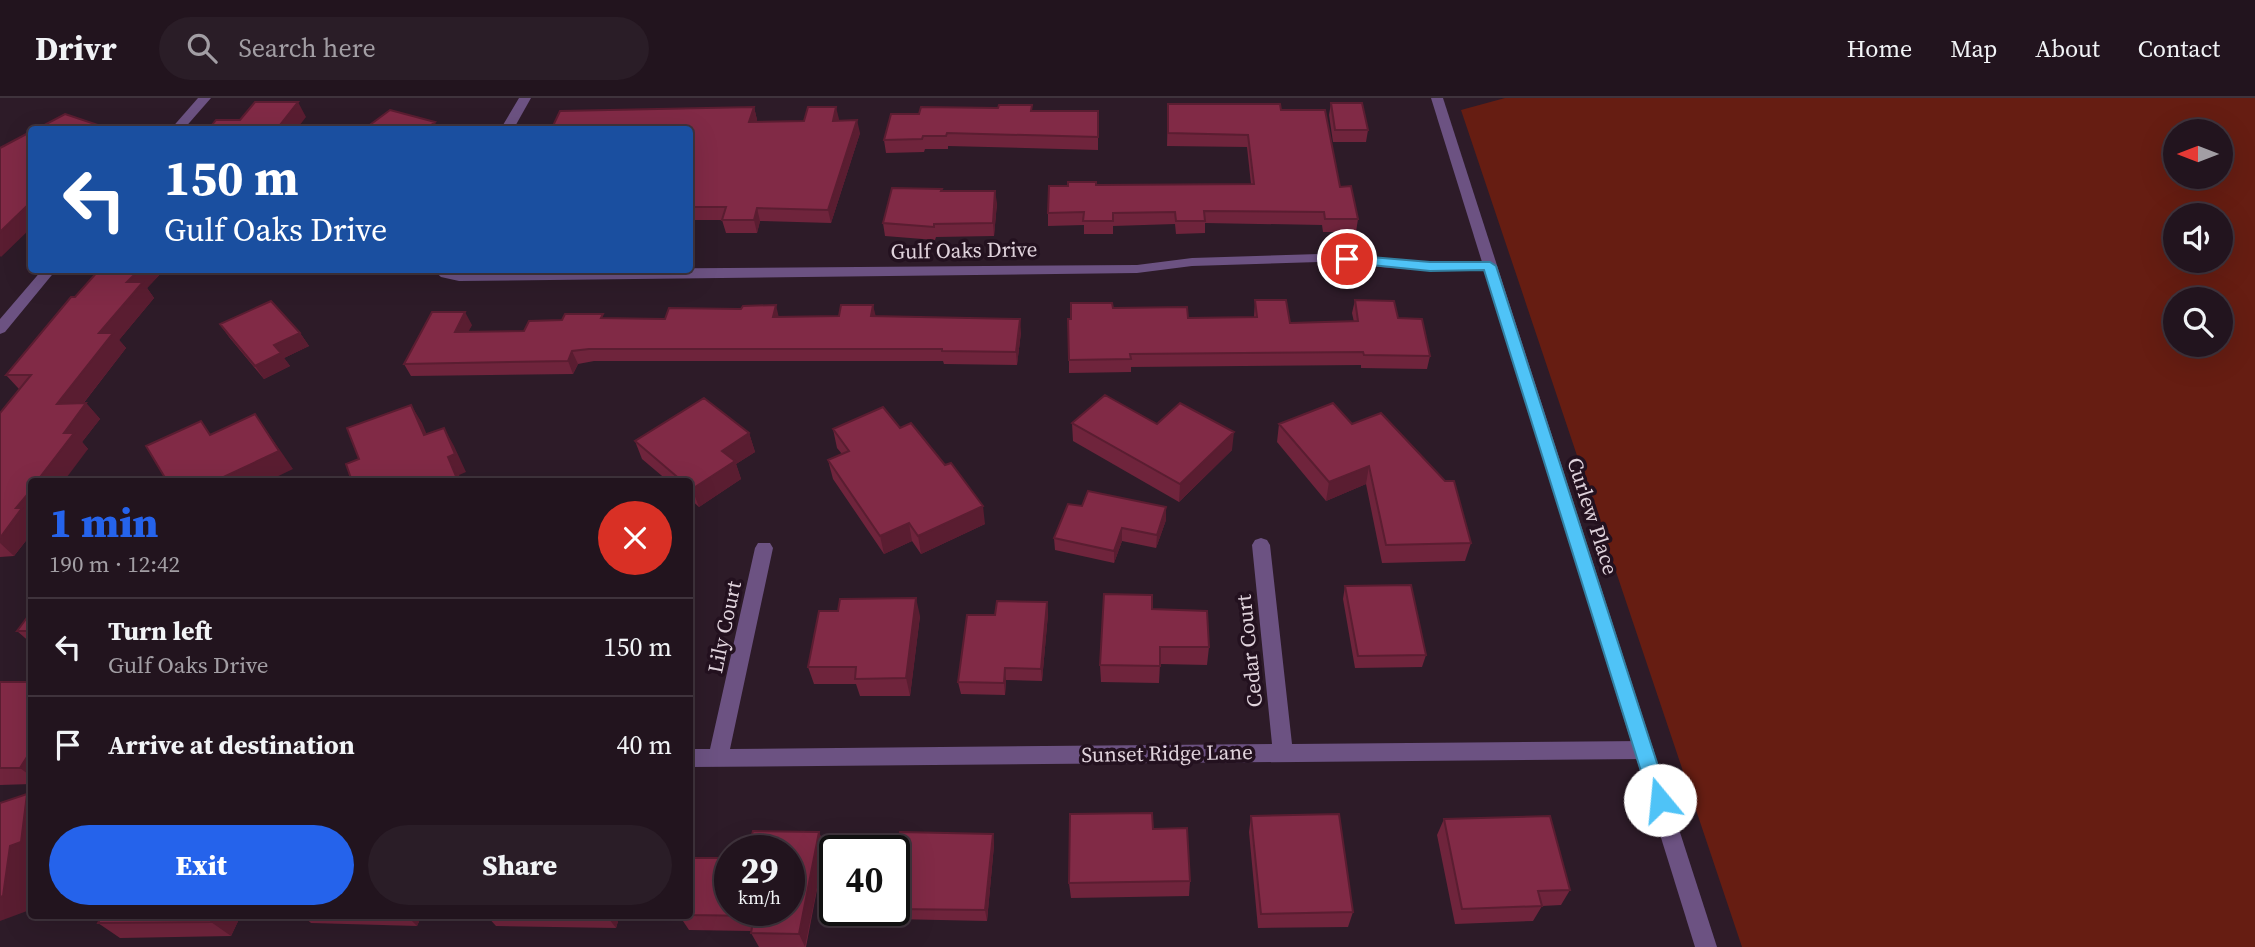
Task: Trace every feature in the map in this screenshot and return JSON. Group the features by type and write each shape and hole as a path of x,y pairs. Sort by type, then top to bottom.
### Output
{"street":[{"path":"180,126 205,98"},
{"path":"508,126 525,98"},
{"name":"Curlew Place","path":"1437,98 1706,947"},
{"name":"Gulf Oaks Drive","path":"444,273 459,276 1137,269 1192,262 1319,258 1430,267 1490,266"},
{"path":"0,329 47,273"},
{"name":"Cedar Court","path":"1261,545 1283,752"},
{"name":"Lily Court","path":"718,758 764,548"},
{"name":"Sunset Ridge Lane","path":"693,758 1644,750"}],"shaded area":[{"path":"1505,98 2255,98 2255,947 1742,947 1461,110"}],"building":[{"path":"255,102 298,102 279,126 211,126 216,120 240,120"},
{"path":"1331,103 1362,103 1368,130 1335,130"},
{"path":"1168,104 1280,104 1281,110 1325,110 1340,187 1351,186 1358,219 1325,219 1324,212 1204,211 1205,221 1176,221 1175,212 1113,213 1113,221 1083,221 1084,212 1048,213 1049,186 1068,186 1068,182 1096,182 1096,185 1254,184 1248,135 1168,133"},
{"path":"999,105 1032,105 1031,111 1098,111 1098,137 947,133 946,136 923,136 922,139 884,140 891,114 919,114 921,107 998,108"},
{"path":"754,107 749,122 804,121 808,107 836,107 833,121 857,120 828,210 757,208 754,220 722,220 726,207 693,207 693,126 553,126 560,111"},
{"path":"390,110 435,122 430,126 368,126"},
{"path":"65,114 101,126 42,126"},
{"path":"28,133 28,205 0,232 0,148"},
{"path":"892,188 995,191 993,223 934,224 934,227 883,223"},
{"path":"96,273 136,273 127,282 143,282 99,333 113,333 57,404 86,403 64,433 74,433 39,478 28,478 28,494 16,508 22,508 0,538 0,413 31,375 6,375 71,297 75,297"},
{"path":"1255,300 1286,300 1290,323 1358,321 1355,300 1394,301 1398,318 1422,319 1430,356 1364,355 1363,352 1130,354 1131,359 1069,360 1068,319 1071,319 1071,303 1112,303 1113,308 1187,307 1188,318 1257,317"},
{"path":"271,301 300,333 274,345 281,353 255,366 220,324"},
{"path":"776,305 773,317 839,316 841,305 873,305 871,316 1020,319 1016,352 942,349 589,349 572,351 568,361 404,364 432,312 465,312 455,332 524,331 529,321 562,320 565,314 603,314 601,318 665,319 669,308 741,309 743,306"},
{"path":"1105,395 1157,424 1180,403 1234,432 1180,484 1072,423"},
{"path":"704,398 749,433 722,451 735,461 693,488 693,478 678,478 635,441"},
{"path":"1333,403 1352,424 1381,413 1445,481 1454,481 1471,543 1386,545 1369,466 1329,482 1279,424"},
{"path":"411,405 424,435 444,428 455,454 448,457 457,478 351,478 346,464 359,459 347,428"},
{"path":"883,407 900,428 911,423 945,465 951,463 983,506 918,536 909,523 880,536 828,460 849,451 833,429"},
{"path":"255,414 279,451 221,478 165,478 146,446 201,421 210,435"},
{"path":"1088,491 1166,507 1157,535 1122,528 1114,551 1054,538 1068,504 1082,506"},
{"path":"1411,585 1426,655 1358,656 1345,586"},
{"path":"1104,594 1152,595 1152,609 1207,611 1209,647 1160,647 1160,666 1100,665"},
{"path":"916,598 906,678 855,679 856,667 808,667 819,611 838,611 840,599"},
{"path":"997,601 1047,602 1041,669 1005,668 1004,683 958,682 967,615 995,615"},
{"path":"28,616 28,631 17,631"},
{"path":"0,682 28,682 28,755 20,768 0,768"},
{"path":"27,794 21,842 10,846 3,896 0,897 0,803"},
{"path":"1152,813 1153,829 1187,828 1190,881 1069,883 1070,814"},
{"path":"1339,814 1353,912 1261,914 1251,816"},
{"path":"1550,816 1570,890 1538,891 1542,906 1462,909 1444,819"},
{"path":"753,831 819,832 805,903 805,835 752,835"},
{"path":"900,832 993,834 985,910 910,909 910,835 900,835"},
{"path":"694,858 714,858 714,915 693,915"},
{"path":"100,919 212,919 211,922 98,923"},
{"path":"752,926 801,926 799,934 751,933"}],"route":[{"path":"1347,259 1430,267 1490,266 1660,800"}]}
